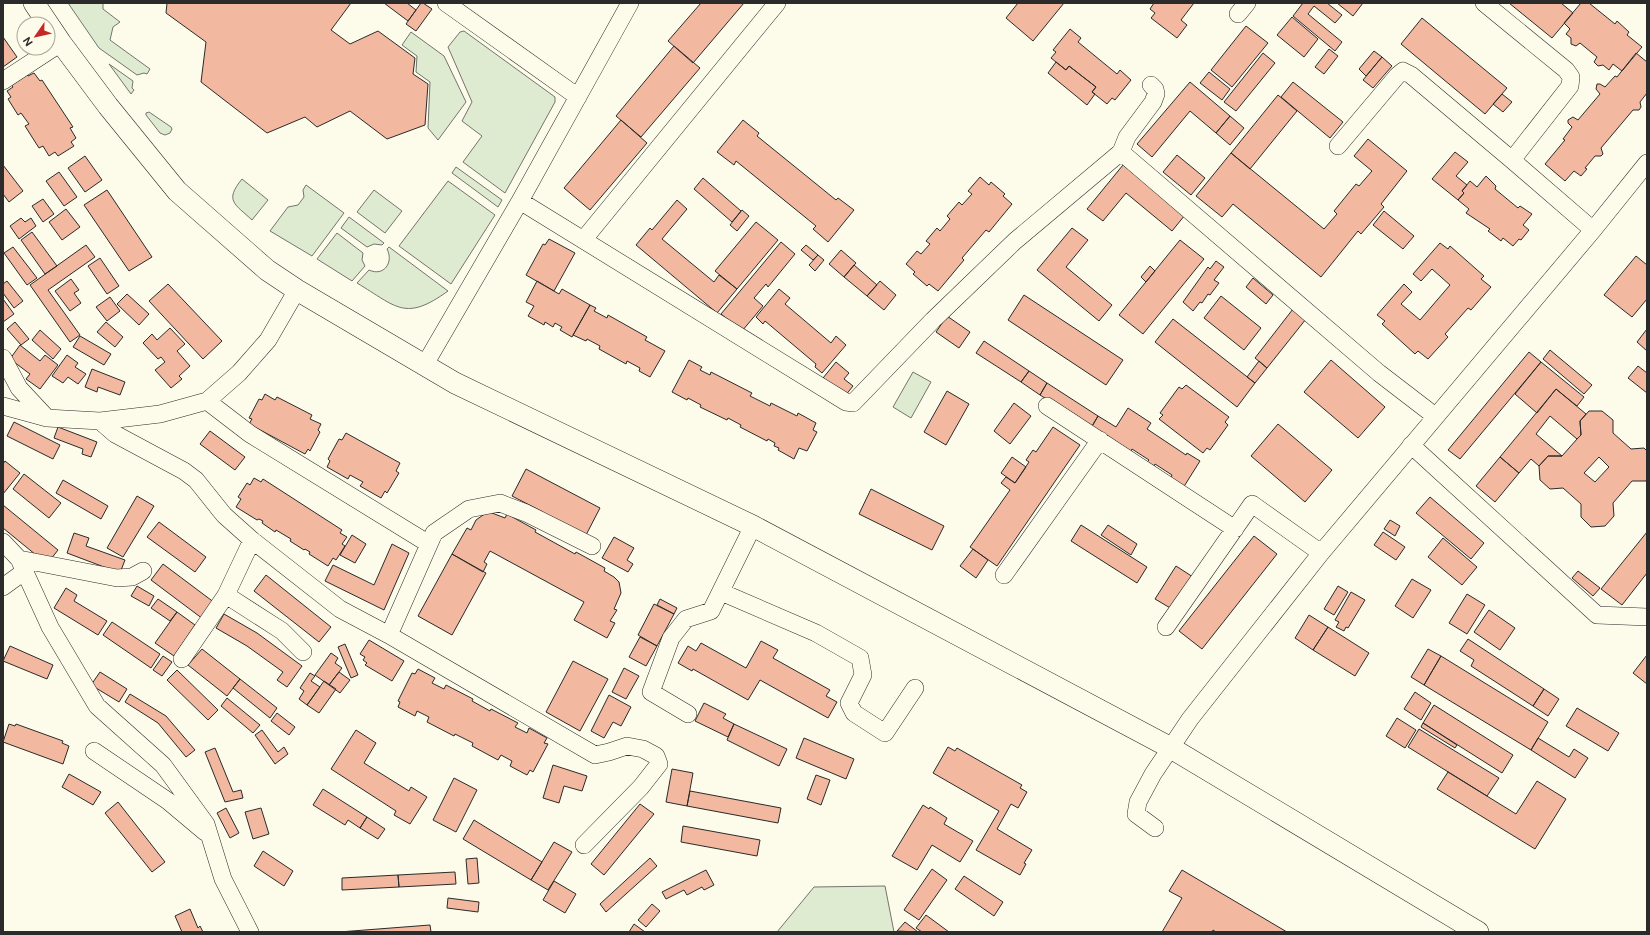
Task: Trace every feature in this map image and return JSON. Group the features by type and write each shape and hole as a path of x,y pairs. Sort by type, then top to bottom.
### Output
{"main road":[{"path":"34,3 61,43 177,191 267,270 297,290 424,366 456,383 753,526 1171,748 1478,932"}],"street":[{"path":"446,3 578,98"},
{"path":"424,366 578,98 630,3"},
{"path":"584,239 777,3"},
{"path":"1484,3 1566,70 1571,77 1570,86 1512,160"},
{"path":"3,81 61,43"},
{"path":"1338,146 1397,76 1403,71 1411,75 1593,230"},
{"path":"520,200 846,402 854,403 933,320 1015,241 1121,152 1127,137 1153,102 1156,94 1155,89 1151,85"},
{"path":"1121,152 1379,373 1435,416"},
{"path":"1155,828 1136,814 1138,802 1153,774 1190,719 1321,553 1593,230 1647,163"},
{"path":"3,406 47,418 100,421 160,414 207,401 239,373 268,340 297,290"},
{"path":"3,358 19,388 47,418"},
{"path":"207,401 250,434 429,544"},
{"path":"1047,406 1235,529"},
{"path":"100,421 115,434 184,471 196,480 224,515 252,540 340,609 595,754 609,752 626,746 643,749 656,756 659,764 641,787 584,845"},
{"path":"1004,575 1100,440"},
{"path":"1411,446 1598,615 1647,617"},
{"path":"388,635 434,533 469,508 500,503 526,513 592,546"},
{"path":"1166,627 1252,504 1321,553"},
{"path":"688,714 651,692 671,638 686,619 711,611 753,526"},
{"path":"182,659 226,595 252,540"},
{"path":"3,542 22,565 50,627 97,706 163,765 206,824 224,878 250,932"},
{"path":"22,565 117,578 132,577 143,571"},
{"path":"3,587 22,565"},
{"path":"721,592 816,633 860,658 863,675 849,703 854,713 885,733 915,688"},
{"path":"226,595 282,631 303,652"},
{"path":"94,751 168,801 211,837"}],"green space":[{"path":"68,3 103,3 103,9 120,22 113,27 110,40 150,69 147,74 144,73 137,75 99,48"},
{"path":"464,31 555,97 555,102 505,193 463,162 482,136 462,121 472,102 448,47 460,32"},
{"path":"411,32 444,56 466,102 438,140 428,128 430,82 416,72 417,56 402,45"},
{"path":"109,64 133,81 132,88 134,90 131,94"},
{"path":"149,112 171,127 172,129 170,133 165,135 160,133 146,115 146,113"},
{"path":"456,167 502,200 498,207 452,173"},
{"path":"242,179 268,200 252,220 234,202 234,192"},
{"path":"448,181 495,215 451,284 399,246"},
{"path":"306,185 344,213 312,256 270,231 288,207 298,205 304,197 303,190"},
{"path":"374,190 402,211 385,233 357,212"},
{"path":"349,217 384,243 382,245 374,244 367,247 341,228"},
{"path":"337,233 363,253 362,260 365,266 352,281 317,259"},
{"path":"389,247 448,291 433,301 421,306 401,308 382,299 357,283 369,270 379,272 386,267 389,259 387,249"},
{"path":"913,372 931,382 911,418 893,407"},
{"path":"885,886 894,932 777,932 814,887"}],"building":[{"path":"167,3 351,3 331,30 350,44 378,31 415,58 413,74 428,84 425,125 387,139 350,111 317,127 305,117 267,133 201,82 206,42 166,13"},
{"path":"384,3 407,3 416,10 408,21"},
{"path":"421,3 432,9 416,31 406,24"},
{"path":"701,3 744,3 693,63 668,41"},
{"path":"1018,3 1064,3 1033,41 1006,18"},
{"path":"1154,3 1194,3 1181,20 1187,25 1177,38 1151,18 1155,13 1150,9"},
{"path":"1303,3 1327,3 1342,15 1335,23 1314,6 1308,14 1342,42 1335,51 1293,16"},
{"path":"1337,3 1363,3 1353,16"},
{"path":"1509,3 1561,3 1573,13 1552,38"},
{"path":"1581,3 1589,3 1615,24 1617,21 1629,32 1627,35 1642,47 1622,71 1613,64 1609,70 1603,65 1598,66 1594,62 1597,57 1580,43 1576,46 1571,44 1571,38 1566,34 1570,29 1564,23"},
{"path":"1292,17 1318,39 1304,57 1277,35"},
{"path":"1422,18 1507,88 1485,114 1401,44"},
{"path":"1246,26 1268,43 1232,87 1211,70"},
{"path":"1070,29 1081,38 1078,42 1117,74 1120,70 1131,80 1115,100 1112,98 1107,104 1092,92 1096,87 1069,66 1066,70 1051,58 1056,52 1053,50"},
{"path":"3,37 17,57 3,67"},
{"path":"674,46 700,68 641,137 616,116"},
{"path":"1329,49 1338,56 1324,74 1315,67"},
{"path":"1374,51 1382,57 1366,76 1359,69"},
{"path":"1263,53 1275,63 1236,111 1224,102"},
{"path":"1636,53 1647,62 1647,93 1640,102 1641,107 1639,110 1633,110 1601,148 1603,154 1601,156 1595,156 1585,168 1587,169 1581,176 1574,171 1565,181 1545,164 1565,140 1563,139 1572,127 1568,123 1568,120 1573,117 1578,120 1600,94 1596,89 1597,84 1605,87 1615,76 1617,77"},
{"path":"1382,57 1392,66 1373,88 1363,80"},
{"path":"1056,62 1066,70 1069,66 1096,87 1092,92 1095,94 1087,105 1048,73"},
{"path":"1209,72 1230,89 1222,100 1200,83"},
{"path":"26,73 28,76 34,73 40,81 42,80 73,127 70,128 76,138 71,142 74,146 58,156 55,152 49,156 43,146 39,148 25,126 29,124 21,113 18,115 8,99 11,97 7,91 13,87 10,83"},
{"path":"1190,82 1230,116 1216,133 1190,111 1152,157 1137,144"},
{"path":"1293,82 1343,122 1330,138 1281,97"},
{"path":"1502,94 1512,102 1503,112 1493,104"},
{"path":"1278,95 1297,111 1250,169 1231,153"},
{"path":"1230,116 1244,128 1230,145 1216,133"},
{"path":"621,120 647,143 590,210 564,188"},
{"path":"743,120 759,133 757,136 836,200 838,198 854,210 828,242 813,229 816,226 736,161 734,165 717,152"},
{"path":"1368,139 1407,171 1381,204 1384,207 1361,234 1358,231 1321,277 1233,204 1222,217 1196,196 1231,153 1324,229 1337,214 1334,211 1356,184 1359,186 1372,171 1354,156"},
{"path":"1455,152 1468,162 1456,176 1467,185 1462,191 1464,193 1458,200 1432,179"},
{"path":"1177,155 1205,178 1191,195 1163,172"},
{"path":"85,156 102,180 85,192 68,168"},
{"path":"3,165 23,191 9,202 3,194"},
{"path":"1123,165 1185,215 1172,231 1126,193 1103,221 1087,209"},
{"path":"59,172 77,197 64,206 46,181"},
{"path":"1486,176 1496,186 1495,189 1518,208 1520,206 1532,214 1523,225 1529,230 1521,240 1519,239 1513,246 1503,238 1501,241 1488,231 1490,229 1466,213 1469,209 1458,200 1464,193 1462,191 1470,181 1477,187"},
{"path":"980,177 989,185 991,182 1005,194 1003,196 1012,204 989,232 986,230 962,258 964,260 938,291 929,284 927,286 913,274 915,272 906,264 917,251 921,254 930,244 926,241 937,228 940,231 950,219 947,216 959,202 962,205 972,194 968,191"},
{"path":"703,178 741,211 732,222 694,189"},
{"path":"107,190 152,257 129,271 84,205"},
{"path":"43,199 54,214 43,222 32,206"},
{"path":"677,200 687,209 662,239 714,282 719,275 737,289 717,313 636,245 650,228 652,230"},
{"path":"66,209 80,227 62,240 49,222"},
{"path":"742,210 749,216 737,231 730,225"},
{"path":"1384,211 1414,236 1403,249 1373,225"},
{"path":"21,218 25,222 31,218 36,226 19,239 10,226"},
{"path":"756,222 778,240 737,289 715,271"},
{"path":"1072,228 1088,240 1066,267 1112,305 1099,321 1037,270"},
{"path":"32,232 57,266 45,274 21,240"},
{"path":"549,239 575,253 554,291 526,275 543,244 545,245"},
{"path":"1180,240 1204,259 1143,334 1119,315"},
{"path":"781,242 795,254 768,287 766,284 754,298 763,306 742,331 721,314"},
{"path":"1440,243 1448,249 1450,246 1484,276 1481,279 1491,287 1471,310 1468,308 1445,334 1448,337 1428,359 1418,351 1415,354 1382,324 1385,321 1377,315 1404,284 1412,292 1401,304 1420,320 1450,285 1432,269 1421,281 1413,274"},
{"path":"86,245 95,257 48,290 80,335 70,342 30,285"},
{"path":"806,245 818,255 813,260 801,250"},
{"path":"13,247 37,278 27,285 4,253"},
{"path":"841,250 856,263 844,277 829,264"},
{"path":"818,255 824,260 815,271 809,265"},
{"path":"1636,256 1647,265 1647,299 1632,317 1604,295"},
{"path":"100,258 119,286 107,294 88,266"},
{"path":"1216,261 1224,267 1214,280 1219,283 1210,295 1208,294 1202,303 1200,302 1193,311 1183,302 1208,267 1210,269"},
{"path":"854,265 877,285 867,296 844,277"},
{"path":"1150,266 1155,271 1146,282 1141,277"},
{"path":"1253,278 1273,295 1266,304 1246,287"},
{"path":"71,279 79,290 74,293 81,303 70,311 55,291"},
{"path":"7,281 23,301 14,308 3,293 3,284"},
{"path":"537,281 559,294 562,289 590,305 572,337 560,330 562,327 555,323 553,327 545,322 544,325 528,316 534,306 526,302"},
{"path":"880,281 896,295 884,310 867,296"},
{"path":"168,284 222,341 203,359 149,301"},
{"path":"779,289 790,298 785,304 831,343 836,336 846,345 822,373 815,367 816,364 765,321 763,324 756,317"},
{"path":"127,294 149,314 139,325 117,304"},
{"path":"1024,295 1123,360 1106,385 1008,320"},
{"path":"1221,296 1261,328 1244,350 1204,318"},
{"path":"110,297 120,311 107,321 96,307"},
{"path":"3,299 14,314 3,322"},
{"path":"590,305 596,308 594,311 607,318 608,315 647,337 645,340 665,351 650,377 639,371 640,368 627,361 626,364 599,349 600,346 587,339 586,341 573,335"},
{"path":"1293,309 1306,319 1267,368 1255,358"},
{"path":"947,316 970,332 959,348 936,332"},
{"path":"1173,319 1255,383 1237,407 1155,342"},
{"path":"15,322 29,339 21,345 7,329"},
{"path":"106,322 123,337 115,347 97,332"},
{"path":"170,328 185,344 177,351 190,366 179,376 182,379 171,388 155,370 165,362 161,357 158,359 143,343 152,334 157,340"},
{"path":"1647,329 1647,351 1637,342"},
{"path":"40,330 61,349 53,359 32,340"},
{"path":"80,336 111,354 104,365 73,347"},
{"path":"984,341 1029,371 1021,382 976,353"},
{"path":"20,345 40,361 45,355 58,365 40,389 26,379 30,374 10,359"},
{"path":"1550,350 1592,385 1584,394 1543,359"},
{"path":"1529,352 1541,362 1460,459 1448,450"},
{"path":"67,355 78,363 75,367 86,374 78,384 68,377 63,383 52,376"},
{"path":"689,360 702,367 700,370 710,375 711,372 752,393 750,396 770,406 771,403 797,416 798,413 816,423 813,430 817,432 807,451 799,448 794,459 778,450 779,448 774,446 775,443 768,439 767,441 740,427 741,425 728,418 727,420 700,407 701,405 688,398 687,400 672,392"},
{"path":"1331,360 1385,407 1358,438 1304,392"},
{"path":"1259,361 1267,368 1255,383 1247,377"},
{"path":"836,362 849,373 844,379 853,386 845,396 823,378"},
{"path":"1541,362 1584,397 1577,406 1556,389 1537,413 1515,394"},
{"path":"1638,366 1647,373 1647,393 1628,378"},
{"path":"92,369 125,382 120,395 98,387 97,392 85,387"},
{"path":"1029,371 1047,383 1040,395 1021,382"},
{"path":"1047,383 1098,416 1091,428 1040,395"},
{"path":"1186,385 1229,417 1225,422 1228,425 1210,450 1207,448 1203,453 1159,419 1163,415 1160,413 1179,387 1182,389"},
{"path":"1556,389 1586,414 1580,421 1581,435 1577,439 1550,416 1536,434 1562,456 1548,456 1539,466 1531,459 1519,473 1500,457"},
{"path":"947,391 969,404 946,445 924,432"},
{"path":"265,394 275,400 277,397 312,415 310,419 321,424 318,430 320,432 310,451 308,449 305,454 249,424 252,419 249,418 259,399 262,400"},
{"path":"1014,403 1031,416 1010,444 994,431"},
{"path":"1128,408 1151,423 1147,429 1186,455 1187,453 1200,461 1183,488 1170,479 1172,475 1155,464 1154,466 1147,462 1149,460 1132,449 1130,453 1091,428 1098,416 1116,427"},
{"path":"1589,411 1602,411 1613,420 1613,433 1631,449 1644,448 1647,451 1646,481 1632,481 1613,503 1614,516 1605,526 1591,527 1581,517 1581,504 1563,488 1550,489 1540,480 1539,466 1548,456 1562,456 1581,435 1580,421","holes":["1599,457 1609,467 1595,482 1584,473"]},
{"path":"14,422 60,445 53,459 7,436"},
{"path":"1278,424 1332,470 1305,502 1251,456"},
{"path":"58,427 97,442 91,457 82,454 83,449 54,438"},
{"path":"1053,427 1080,445 997,566 970,547 1010,490 1001,483 1006,477 1015,483 1029,462 1026,460 1033,450 1036,452"},
{"path":"210,431 245,457 235,470 200,444"},
{"path":"346,433 400,463 396,471 399,473 387,493 385,491 381,498 360,486 363,482 350,475 348,479 327,467 330,461 328,459 339,439 342,440"},
{"path":"1012,457 1026,467 1015,483 1001,473"},
{"path":"1500,457 1519,473 1495,502 1476,486"},
{"path":"5,461 20,473 3,494 3,464"},
{"path":"526,469 600,508 586,535 541,515 543,512 512,496"},
{"path":"24,474 61,503 49,518 13,489"},
{"path":"254,478 261,482 263,479 342,530 340,533 347,537 342,544 345,546 336,560 333,558 328,566 309,554 310,552 290,541 291,539 276,530 275,532 262,523 263,521 259,519 257,520 236,507 241,499 238,497 247,483 250,485"},
{"path":"63,480 108,506 101,519 56,493"},
{"path":"871,489 944,526 932,550 859,514"},
{"path":"137,496 154,506 123,557 107,548"},
{"path":"1430,497 1484,543 1471,559 1416,513"},
{"path":"3,505 58,550 47,564 3,528"},
{"path":"486,513 492,513 505,518 507,514 536,530 535,532 575,554 576,552 605,568 604,571 619,582 621,593 614,609 617,610 610,621 615,623 607,638 574,620 584,602 490,551 484,562 487,564 483,572 452,554 467,528 471,530 476,520"},
{"path":"1390,520 1400,526 1395,536 1384,529"},
{"path":"159,522 206,557 195,572 147,537"},
{"path":"1081,525 1147,567 1137,583 1071,541"},
{"path":"1108,525 1137,544 1131,555 1101,535"},
{"path":"1383,532 1405,547 1396,560 1374,545"},
{"path":"1647,532 1647,573 1622,605 1601,589"},
{"path":"74,533 89,538 86,546 125,560 120,573 67,553"},
{"path":"352,535 366,544 355,563 340,555"},
{"path":"1254,536 1277,554 1202,649 1179,631"},
{"path":"614,537 634,548 627,560 633,564 628,572 602,558"},
{"path":"1443,538 1477,567 1462,585 1428,557"},
{"path":"392,544 409,553 384,610 325,581 333,565 374,585"},
{"path":"973,549 988,560 976,578 960,566"},
{"path":"452,554 486,573 452,635 418,616"},
{"path":"163,564 215,603 203,619 151,580"},
{"path":"1176,566 1193,577 1172,609 1155,599"},
{"path":"1578,571 1600,588 1593,596 1572,578"},
{"path":"266,575 331,627 319,642 254,591"},
{"path":"1412,579 1431,590 1413,618 1395,606"},
{"path":"137,586 154,596 149,606 131,596"},
{"path":"1338,586 1348,592 1334,615 1324,609"},
{"path":"66,588 77,595 74,601 107,621 98,635 54,608"},
{"path":"1351,592 1365,600 1348,628 1346,627 1344,631 1336,627 1339,622 1335,620"},
{"path":"1467,594 1485,605 1467,634 1449,623"},
{"path":"158,599 177,612 170,621 151,608"},
{"path":"660,599 677,608 674,614 657,605"},
{"path":"654,604 674,614 657,646 638,635"},
{"path":"1489,610 1515,628 1500,650 1474,632"},
{"path":"177,612 195,625 174,656 155,643"},
{"path":"224,614 257,633 302,666 287,687 277,680 283,672 247,646 216,628"},
{"path":"1309,615 1328,627 1313,650 1295,638"},
{"path":"112,622 160,654 151,668 103,635"},
{"path":"1328,627 1369,653 1355,676 1313,650"},
{"path":"640,637 657,646 646,666 629,657"},
{"path":"1468,639 1544,689 1533,706 1471,666 1474,660 1460,651"},
{"path":"369,640 404,661 392,681 365,665 367,663 363,660 365,657 360,654"},
{"path":"761,641 778,650 773,658 830,690 826,696 837,702 828,718 760,680 748,700 693,669 692,671 678,663 688,646 696,651 701,643 746,668"},
{"path":"345,644 358,675 351,678 338,647"},
{"path":"10,646 53,665 47,679 3,661"},
{"path":"202,649 240,679 227,696 188,665"},
{"path":"1428,649 1441,656 1424,685 1411,677"},
{"path":"331,653 338,658 335,663 342,668 329,685 315,675"},
{"path":"1647,655 1647,684 1633,673"},
{"path":"163,656 172,662 162,676 153,670"},
{"path":"1441,656 1548,722 1531,750 1424,685"},
{"path":"573,661 608,679 580,731 546,712"},
{"path":"624,668 639,676 626,699 612,692"},
{"path":"418,669 435,678 432,683 444,689 446,685 473,699 472,701 490,711 491,709 518,723 515,727 527,733 529,728 547,738 544,743 548,744 533,772 530,770 527,775 510,766 512,761 501,755 498,760 472,746 473,743 455,734 454,736 427,722 429,717 417,711 415,716 398,707 400,702 398,701 412,673 415,674"},
{"path":"177,670 218,710 208,720 167,680"},
{"path":"100,672 127,689 119,702 91,685"},
{"path":"339,672 350,680 340,693 329,685"},
{"path":"310,673 315,676 311,681 320,687 307,705 299,699 304,691 300,688"},
{"path":"240,679 277,708 270,718 233,688"},
{"path":"324,681 336,689 319,713 307,705"},
{"path":"1544,689 1559,699 1548,716 1533,706"},
{"path":"1415,692 1431,703 1421,720 1404,709"},
{"path":"130,694 166,716 195,750 186,757 158,723 125,702"},
{"path":"609,695 631,707 621,726 613,722 604,738 591,731"},
{"path":"227,698 260,725 253,733 221,706"},
{"path":"704,703 726,714 723,718 734,724 728,737 695,721"},
{"path":"1434,705 1513,755 1502,773 1423,723"},
{"path":"1577,708 1619,733 1608,751 1566,726"},
{"path":"277,713 295,727 289,735 271,721"},
{"path":"1397,718 1416,730 1405,748 1386,736"},
{"path":"1423,723 1457,745 1455,748 1421,727"},
{"path":"9,724 15,726 16,724 63,741 62,743 69,746 63,764 3,742"},
{"path":"734,724 787,749 779,766 727,740"},
{"path":"1419,729 1499,778 1487,796 1408,747"},
{"path":"262,730 278,752 284,747 288,754 275,764 255,735"},
{"path":"356,730 376,743 364,763 409,791 411,787 427,797 410,824 394,815 396,811 331,769"},
{"path":"804,738 854,759 846,779 796,758"},
{"path":"1538,738 1569,757 1574,749 1588,758 1575,778 1531,750"},
{"path":"948,747 955,751 957,748 1022,785 1020,788 1027,792 1018,808 1011,804 997,829 1032,850 1024,863 1026,864 1020,875 976,850 999,811 933,773"},
{"path":"215,748 233,792 241,790 243,798 225,802 205,752"},
{"path":"553,765 587,776 582,791 564,786 559,803 543,798"},
{"path":"672,769 693,773 687,806 666,802"},
{"path":"1448,772 1516,814 1537,781 1566,799 1535,849 1437,789"},
{"path":"69,774 101,792 93,805 62,787"},
{"path":"816,775 830,780 821,805 807,799"},
{"path":"454,778 477,790 456,832 433,820"},
{"path":"323,789 367,817 360,828 348,820 345,825 313,805"},
{"path":"690,791 781,808 778,823 687,806"},
{"path":"118,802 165,862 152,872 105,813"},
{"path":"640,804 654,814 604,875 591,864"},
{"path":"923,805 929,809 930,807 947,818 944,824 973,841 960,862 932,845 917,870 892,856"},
{"path":"226,808 239,833 230,838 217,813"},
{"path":"261,808 269,834 253,839 245,812"},
{"path":"367,817 385,829 378,839 360,828"},
{"path":"474,820 542,862 531,880 463,839"},
{"path":"683,826 760,840 757,856 681,842"},
{"path":"554,842 572,852 548,890 531,880"},
{"path":"263,851 293,871 284,886 254,866"},
{"path":"477,858 479,883 468,884 466,859"},
{"path":"650,858 657,866 606,912 600,904"},
{"path":"932,869 947,880 919,920 904,910"},
{"path":"706,870 714,885 704,890 702,887 687,895 684,890 666,899 662,892"},
{"path":"1182,870 1287,932 1216,932 1213,930 1212,932 1162,932 1182,898 1169,891"},
{"path":"455,872 456,884 399,887 398,875"},
{"path":"398,875 399,887 342,890 342,878"},
{"path":"964,876 1003,902 994,916 955,889"},
{"path":"554,881 576,894 565,913 543,900"},
{"path":"448,898 479,902 478,912 447,908"},
{"path":"652,904 660,911 646,927 638,920"},
{"path":"190,909 198,928 200,926 203,932 182,932 175,916"},
{"path":"926,915 949,932 922,932 916,928"},
{"path":"905,922 918,932 897,931"},
{"path":"634,924 645,932 629,932"},
{"path":"430,925 431,932 339,932"}]}
